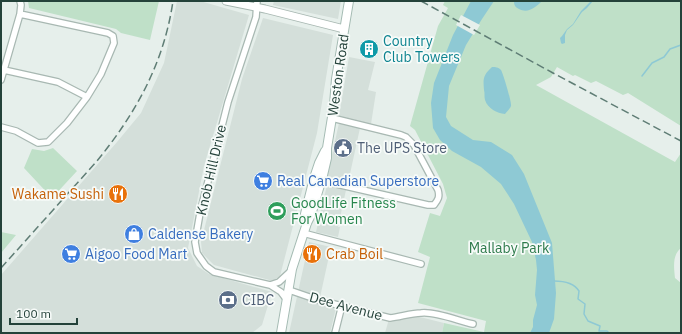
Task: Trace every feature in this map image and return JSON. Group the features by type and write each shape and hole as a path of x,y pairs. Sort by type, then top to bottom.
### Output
{"main road":[{"name":"Weston Road","path":"281,333 292,269 306,223 305,214 318,179 319,163 327,148 336,79 349,1"}],"street":[{"path":"1,80 20,14 20,1"},
{"path":"226,1 257,4 344,29"},
{"name":"Knob Hill Drive","path":"257,4 256,17 228,102 200,213 195,242 197,253 206,266 214,272 270,286 281,292 287,300"},
{"path":"1,127 16,131 38,143 48,142 67,123 87,97 101,74 114,43 113,36 108,33 20,14"},
{"path":"4,70 58,82 87,97"},
{"path":"318,179 430,206 434,205 439,196 438,190 414,145 406,137 332,118"},
{"path":"303,233 421,264"},
{"path":"270,286 279,282 292,269"},
{"name":"Dee Avenue","path":"289,290 318,300 390,318 421,312 473,324"},
{"path":"335,333 342,305"}],"shaded area":[{"path":"177,1 200,1 249,15 204,166 188,248 197,266 209,274 272,292 262,325 252,333 1,333 1,275 141,113 164,63"},
{"path":"274,1 341,1 338,19 273,5"},
{"path":"263,18 333,35 317,133 280,276 273,281 214,265 202,253 201,242 242,79"},
{"path":"349,57 375,62 368,90 376,92 371,124 339,116"},
{"path":"339,123 360,128 348,183 327,177"},
{"path":"327,185 346,190 338,227 340,227 338,237 316,232"},
{"path":"309,242 331,247 319,302 336,308 330,333 289,333"},
{"path":"414,316 444,323 442,333 385,333 389,319"}],"green space":[{"path":"28,1 159,1 150,40 121,33 116,29 29,8"},
{"name":"Mallaby Park","path":"445,1 681,1 681,126 628,93 623,95 596,81 591,83 575,75 573,76 557,67 551,77 536,85 675,162 681,153 681,248 676,254 674,266 675,278 681,283 681,333 442,333 444,323 484,332 486,321 418,303 430,257 418,252 430,213 440,216 447,198 443,184 415,130 410,126 438,26 448,8 443,5"},
{"path":"53,148 77,171 52,198 24,168 32,149 44,151"},
{"path":"1,232 16,235 1,253"}],"water":[{"path":"471,1 494,1 466,45 456,69 449,86 446,117 451,126 473,140 491,142 512,155 524,174 552,243 556,293 554,319 549,333 530,333 533,327 533,320 537,305 535,295 537,270 536,260 532,242 514,204 501,184 481,167 452,151 440,140 433,128 431,103 434,83 453,35"},
{"path":"514,1 542,1 526,11 517,7"},
{"path":"591,1 593,1 582,12 573,25 567,30 565,35 565,43 562,44 560,38 567,29 573,24 581,11"},
{"path":"492,67 499,68 504,76 511,106 505,114 493,110 488,106 485,100 484,77"}],"pier":[{"path":"461,15 480,25 474,35 456,25"}],"waterway":[{"path":"642,76 652,63 664,57 670,49 681,45"},
{"path":"554,281 568,283 577,288 579,291 578,299 585,304 584,314 588,321 600,326 599,331 607,331 609,333"}],"railway":[{"path":"1,268 97,161 136,106 163,45 173,1"},
{"path":"421,1 681,141"}],"place":[{"name":"Country Club Towers","path":"369,49"},
{"name":"The UPS Store","path":"343,148"},
{"name":"Real Canadian Superstore","path":"263,181"},
{"name":"Wakame Sushi","path":"118,194"},
{"name":"GoodLife Fitness For Women","path":"277,211"},
{"name":"Caldense Bakery","path":"134,234"},
{"name":"Aigoo Food Mart","path":"71,254"},
{"name":"Crab Boil","path":"312,254"},
{"name":"CIBC","path":"228,300"}]}
